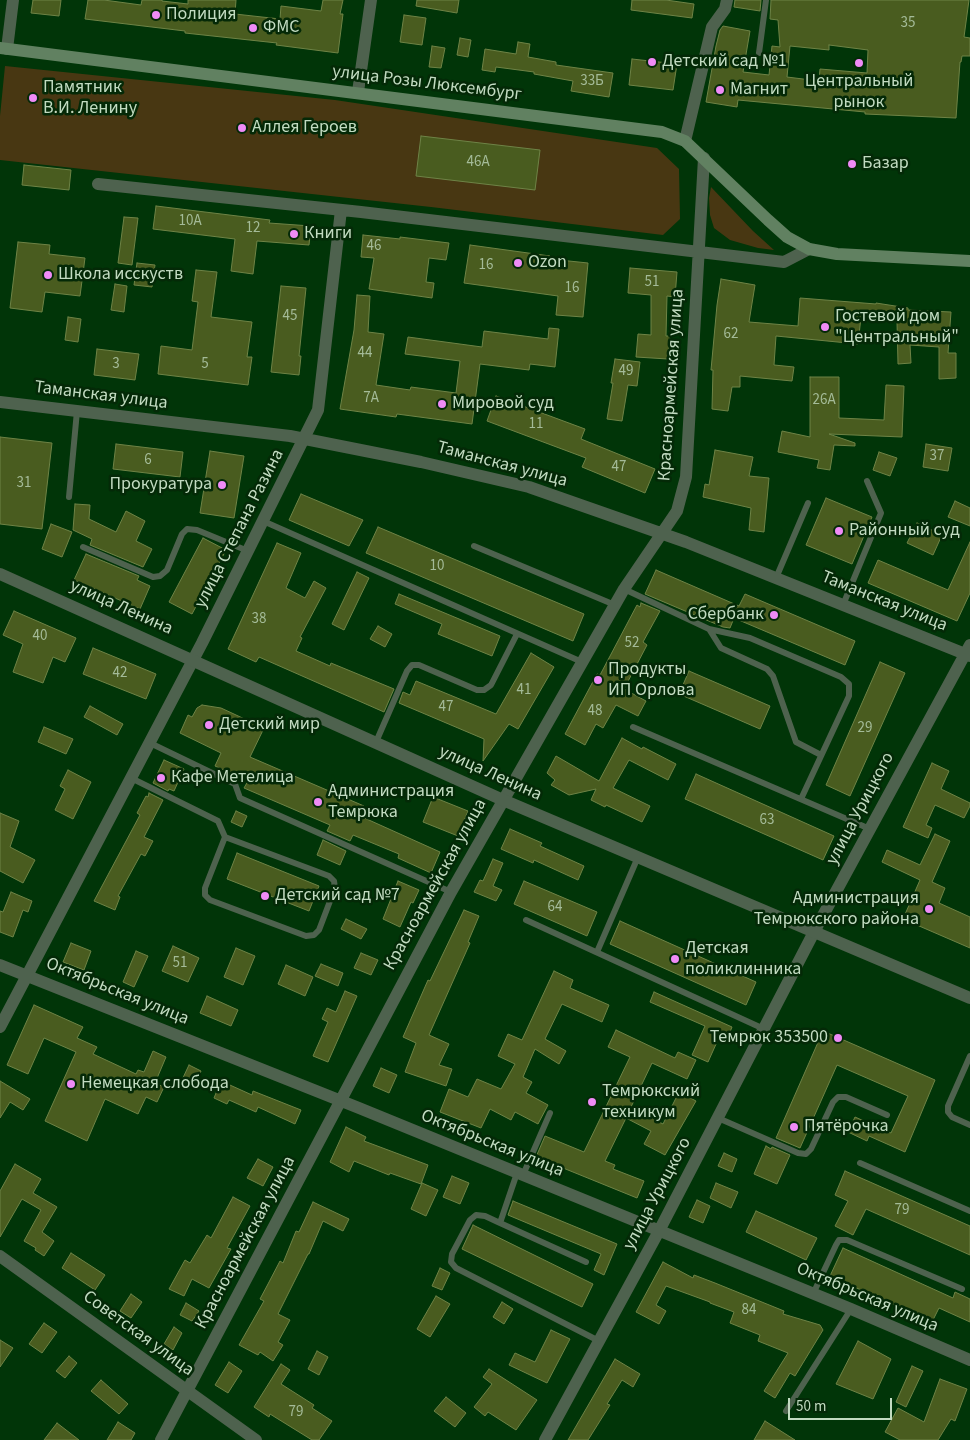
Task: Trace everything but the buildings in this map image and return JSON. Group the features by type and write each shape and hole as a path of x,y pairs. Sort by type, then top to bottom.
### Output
{"main road":[{"name":"улица Розы Люксембург","path":"3,48 662,132 685,141 787,237 809,249 838,254 970,261"}],"street":[{"path":"3,48 13,0"},
{"path":"358,92 371,0"},
{"path":"685,141 712,27 726,9 727,0"},
{"name":"Красноармейская улица","path":"161,1440 451,892 614,605 677,511 686,477 704,158"},
{"path":"98,184 341,210 784,262 809,249"},
{"name":"улица Степана Разина","path":"0,1027 193,660 318,410 341,210"},
{"name":"Таманская улица","path":"0,402 305,438 530,487 662,533 843,605 968,652"},
{"name":"улица Ленина","path":"0,574 503,800 970,998"},
{"name":"улица Урицкого","path":"545,1440 659,1231 814,932 968,652"},
{"name":"Октябрьская улица","path":"0,965 340,1100 851,1309 970,1360"},
{"name":"Советская улица","path":"0,1256 256,1440"}],"lane":[{"path":"758,54 766,0"},
{"path":"69,497 77,410"},
{"path":"843,605 881,513 867,481"},
{"path":"776,578 808,503"},
{"path":"263,521 582,662"},
{"path":"83,548 152,577 160,576 166,570 182,534 188,529 197,530 248,552"},
{"path":"474,546 614,605"},
{"path":"624,589 709,629 750,638 841,677 849,684 849,696 801,799"},
{"path":"709,629 721,648 771,672 796,742 821,755"},
{"path":"376,742 407,670 412,665 419,665 477,690 484,690 491,685 517,634"},
{"path":"633,727 870,829"},
{"path":"150,742 235,784 240,798 451,892"},
{"path":"131,778 218,821 225,837 205,888 205,895 210,900 306,936 314,936 319,930 335,888 334,881 329,876 225,837"},
{"path":"597,952 638,857"},
{"path":"526,920 764,1030"},
{"path":"970,1056 948,1106 948,1112 952,1117 970,1125"},
{"path":"718,1118 798,1153 806,1154 811,1149 833,1102 838,1097 846,1097 887,1114"},
{"path":"500,1223 520,1174 550,1112"},
{"path":"860,1162 970,1211"},
{"path":"586,1262 485,1216 476,1215 470,1220 452,1254 451,1262 456,1268 599,1341"},
{"path":"813,1294 839,1240 847,1240 962,1289"},
{"path":"786,1412 851,1309"}],"shaded area":[{"path":"5,66 335,100 657,148 679,169 680,219 663,235 431,207 0,160 0,116"},
{"path":"711,187 774,250 758,248 730,240 714,228 710,215 709,198"}],"place":[{"name":"Полиция","path":"156,15"},
{"name":"ФМС","path":"253,28"},
{"name":"Детский сад №1","path":"652,62"},
{"name":"Центральный рынок","path":"859,63"},
{"name":"Магнит","path":"720,90"},
{"name":"Памятник В.И. Ленину","path":"33,98"},
{"name":"Аллея Героев","path":"242,128"},
{"name":"Базар","path":"852,164"},
{"name":"Книги","path":"294,234"},
{"name":"Ozon","path":"518,263"},
{"name":"Школа исскуств","path":"48,275"},
{"name":"Гостевой дом \"Центральный\"","path":"825,327"},
{"name":"Мировой суд","path":"442,404"},
{"name":"Прокуратура","path":"222,485"},
{"name":"Районный суд","path":"839,531"},
{"name":"Сбербанк","path":"774,615"},
{"name":"Продукты ИП Орлова","path":"598,680"},
{"name":"Детский мир","path":"209,725"},
{"name":"Кафе Метелица","path":"161,778"},
{"name":"Администрация Темрюка","path":"318,802"},
{"name":"Детский сад №7","path":"265,896"},
{"name":"Администрация Темрюкского района","path":"929,909"},
{"name":"Детская поликлинника","path":"675,959"},
{"name":"Темрюк 353500","path":"838,1038"},
{"name":"Немецкая слобода","path":"71,1084"},
{"name":"Темрюкский техникум","path":"592,1102"},
{"name":"Пятёрочка","path":"794,1127"}]}
